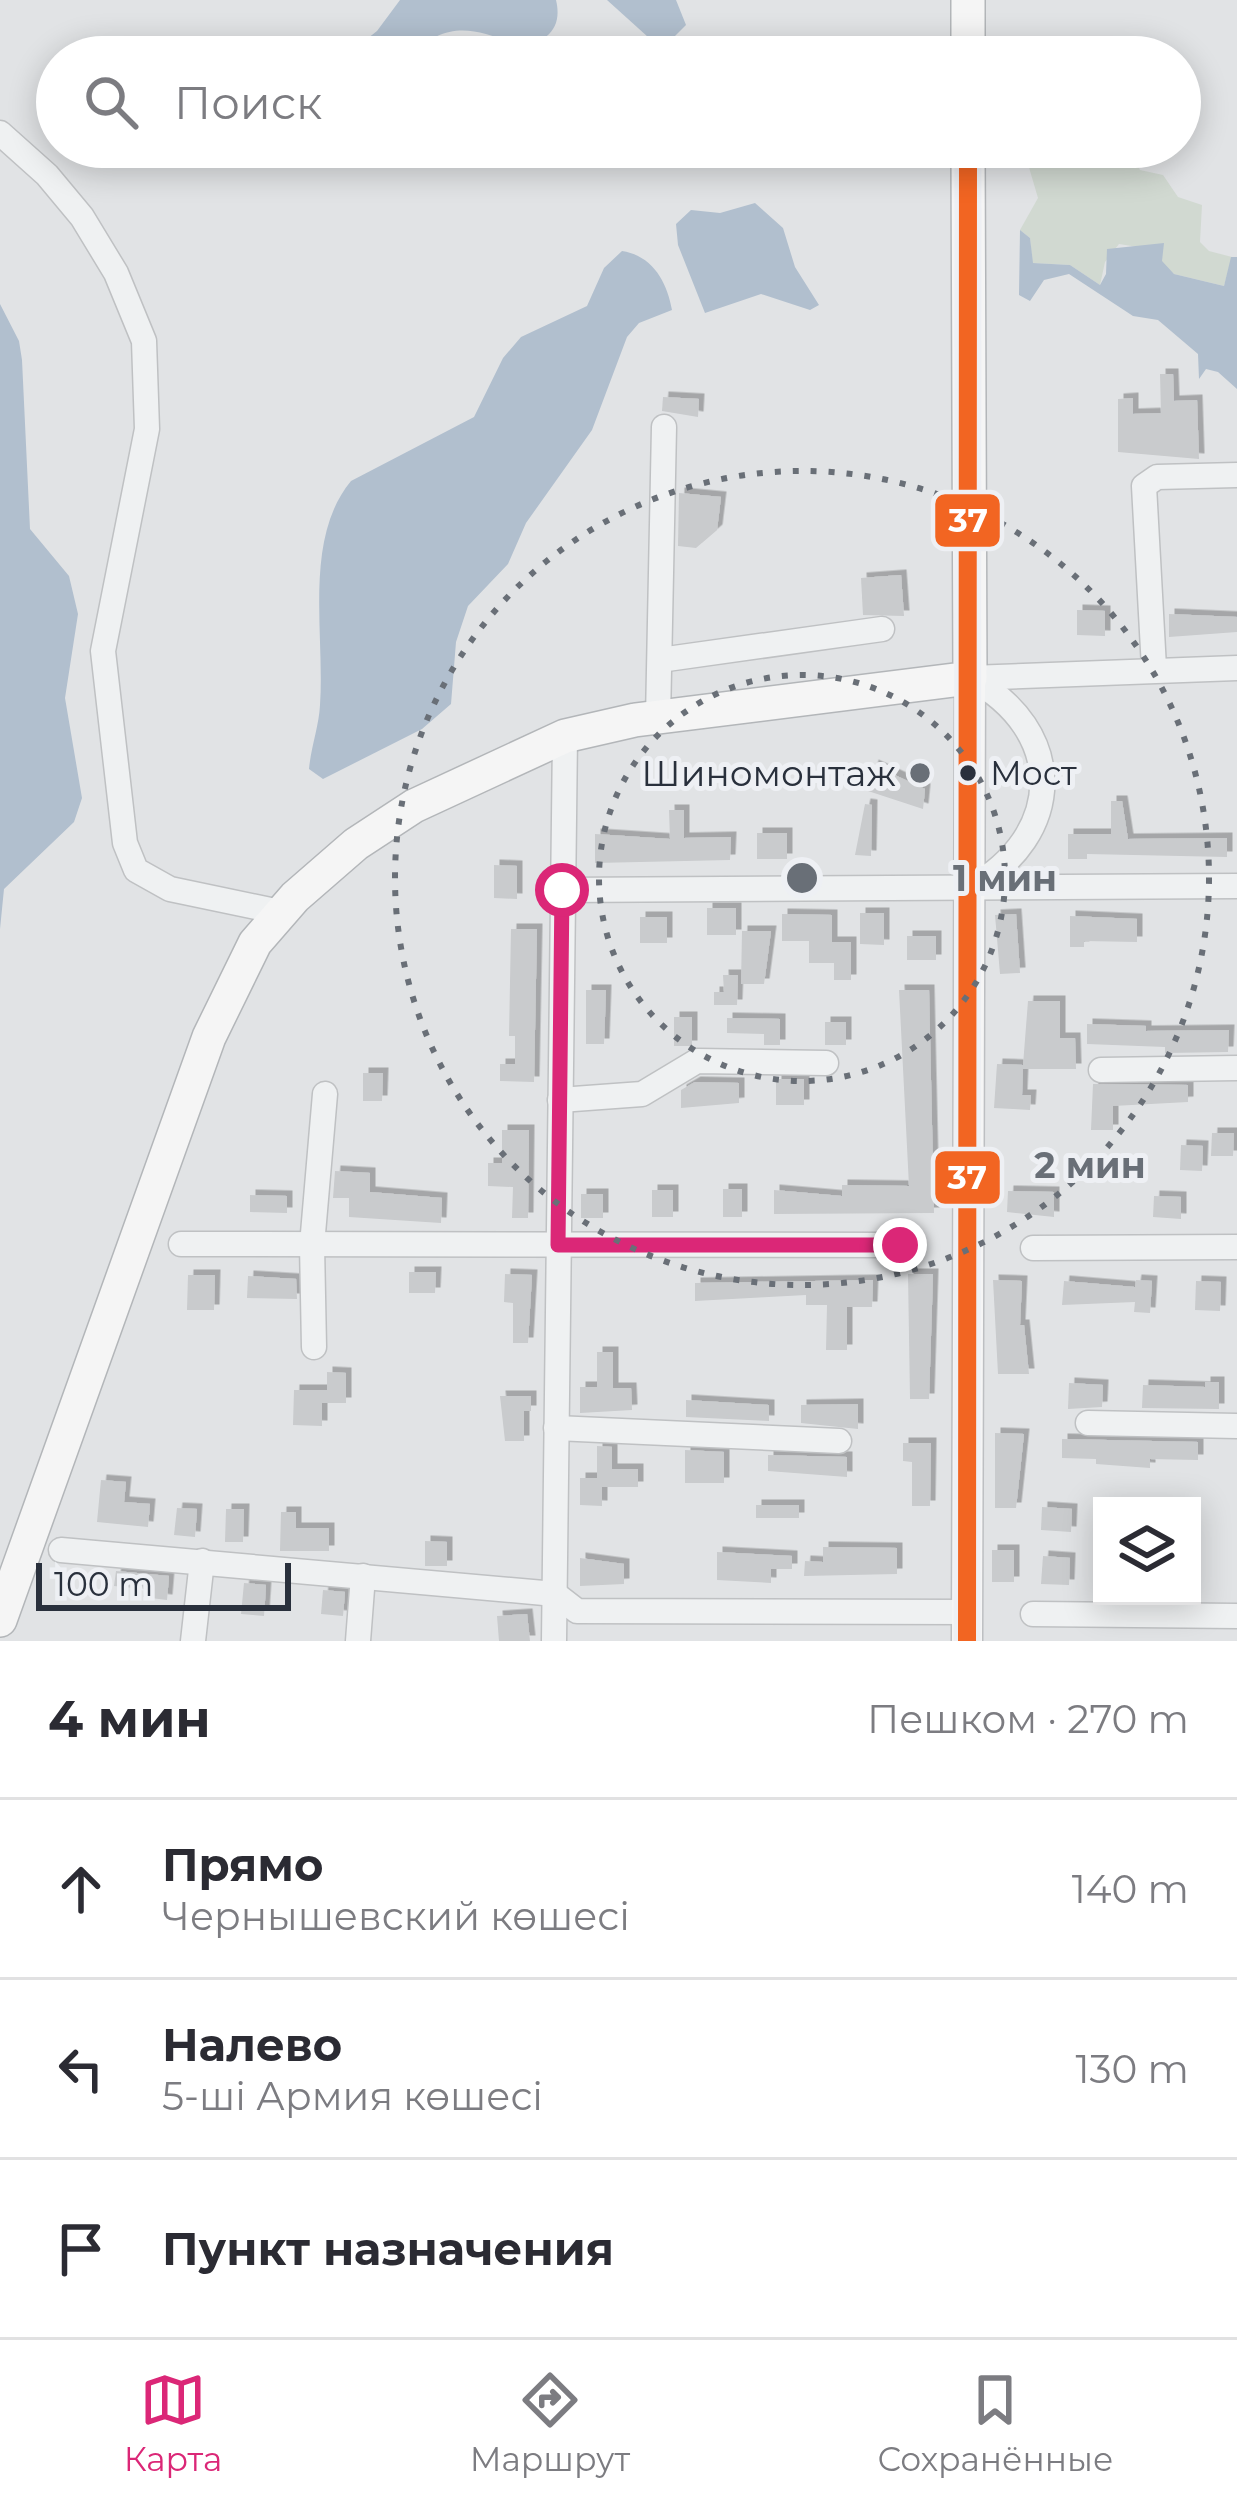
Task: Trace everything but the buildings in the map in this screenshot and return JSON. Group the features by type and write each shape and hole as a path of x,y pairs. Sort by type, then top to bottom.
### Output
{"highway":[{"path":"968,0 968,36"},
{"path":"0,1620 209,1037 255,943 280,912 356,844 414,806 565,736 658,719 970,678 968,168"}],"main road":[{"path":"967,1627 970,678"}],"street":[{"path":"0,133 36,165"},
{"path":"39,168 82,217 116,273 143,341 147,429 103,651 125,843 136,870 170,890 280,912"},
{"path":"658,719 664,427"},
{"path":"1154,668 1144,487 1157,477 1237,475"},
{"path":"660,660 882,629"},
{"path":"970,678 1237,668"},
{"path":"970,678 998,693 1036,742 1042,777 1032,830 1039,868 1073,887"},
{"path":"554,1641 565,736"},
{"path":"968,889 1006,863 1032,830"},
{"path":"562,890 1237,886"},
{"path":"560,1100 642,1094 697,1060 826,1063"},
{"path":"1101,1070 1237,1068"},
{"path":"314,1347 312,1245 325,1094"},
{"path":"182,1244 900,1245"},
{"path":"1033,1248 1237,1247"},
{"path":"1088,1423 1237,1426"},
{"path":"556,1428 839,1441"},
{"path":"62,1550 554,1594 577,1611 967,1627"},
{"path":"193,1641 202,1562"},
{"path":"358,1641 363,1576"},
{"path":"1033,1614 1237,1616"}],"shaded area":[{"path":"1029,168 1139,168 1163,175 1178,197 1202,205 1200,242 1209,251 1232,257 1224,286 1174,274 1144,248 1119,244 1105,262 1100,285 1070,265 1032,263 1030,238 1020,230 1038,198"}],"water":[{"path":"400,0 556,0 558,10 546,36 462,31 439,36 371,36"},
{"path":"607,0 676,0 686,25 675,36 647,36"},
{"path":"755,203 783,228 795,267 819,305 810,310 761,294 705,313 678,245 676,224 691,210 720,213"},
{"path":"1020,230 1030,238 1033,263 1070,265 1100,285 1106,274 1107,249 1164,243 1162,261 1174,274 1224,286 1231,257 1237,257 1237,389 1218,372 1206,369 1199,379 1198,354 1158,320 1133,316 1069,274 1044,280 1030,301 1019,295"},
{"path":"622,251 642,258 657,272 672,310 639,323 627,337 592,430 526,523 508,564 468,606 456,642 451,704 422,729 323,779 309,769 320,705 321,559 336,504 351,481 474,417 503,358 521,337 587,306 604,268"},
{"path":"0,304 19,341 22,360 30,529 69,576 78,614 65,698 82,798 74,822 4,889 0,929"}],"transit line":[{"name":"37","path":"967,1641 968,168"}],"place":[{"name":"Шиномонтаж","path":"920,773"},
{"name":"Мост","path":"968,773"}],"route":[{"path":"562,890 558,1245 900,1245"}]}
